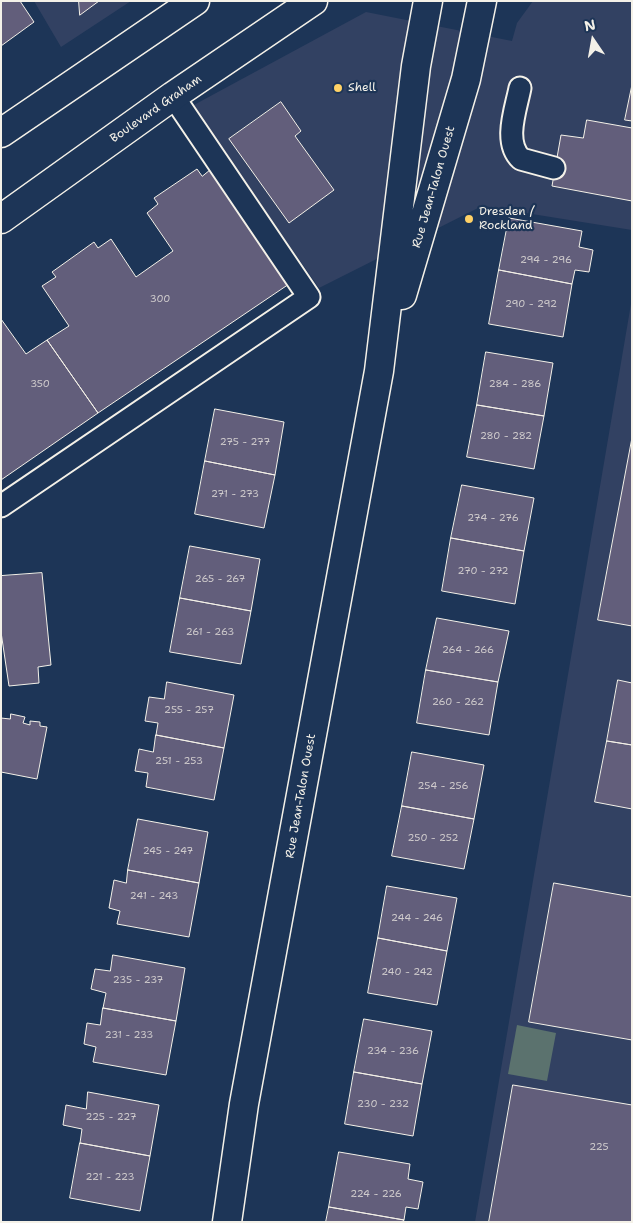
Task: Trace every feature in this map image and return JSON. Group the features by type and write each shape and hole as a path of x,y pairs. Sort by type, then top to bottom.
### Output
{"main road":[{"path":"1,133 195,1"},
{"name":"Rue Jean-Talon Ouest","path":"227,1222 246,1094 380,371 416,66 428,1"},
{"name":"Rue Jean-Talon Ouest","path":"380,371 466,79 482,1"},
{"name":"Boulevard Graham","path":"1,219 306,3"}],"lane":[{"path":"520,88 512,132 512,146 521,159 554,168"},
{"path":"1,506 310,297 173,96"}],"shaded area":[{"path":"34,1 131,1 61,47"},
{"path":"533,1 632,2 632,230 482,206 319,288 192,106 366,12 512,41 517,23"},
{"path":"632,298 632,1222 475,1222"}],"green space":[{"path":"517,1025 556,1033 547,1081 508,1074"}],"building":[{"path":"1,1 20,1 34,22 1,46"},
{"path":"79,1 99,1 80,15"},
{"path":"632,85 632,121 625,120"},
{"path":"281,102 301,131 295,136 334,190 289,223 229,139"},
{"path":"587,120 632,128 632,201 552,186 561,135 583,138"},
{"path":"213,168 292,282 98,413 47,340 69,326 42,286 56,277 52,272 94,242 98,248 111,239 136,277 173,251 147,213 158,204 154,198 197,169 202,176"},
{"path":"509,218 582,231 579,247 593,250 589,272 575,270 572,284 499,270"},
{"path":"499,270 572,284 563,337 489,324"},
{"path":"1,319 26,354 47,340 98,413 1,480"},
{"path":"486,352 553,363 544,416 477,405"},
{"path":"477,405 544,416 534,469 467,457"},
{"path":"215,409 284,422 275,475 205,461"},
{"path":"632,438 632,626 598,620"},
{"path":"205,461 275,475 264,528 195,514"},
{"path":"462,485 534,498 524,551 451,538"},
{"path":"451,538 524,551 515,604 442,591"},
{"path":"190,546 260,559 251,611 180,598"},
{"path":"42,573 51,665 38,667 39,683 9,686 1,632 1,576"},
{"path":"180,598 251,611 241,664 170,652"},
{"path":"437,618 509,631 498,682 426,670"},
{"path":"426,670 498,682 489,735 417,723"},
{"path":"618,680 632,683 632,745 607,741"},
{"path":"167,682 234,695 224,748 156,735 158,723 145,721 149,697 164,699"},
{"path":"11,714 25,717 23,723 30,725 30,721 40,722 40,726 47,727 37,779 1,772 1,718 10,719"},
{"path":"156,735 224,748 214,800 146,787 148,773 135,771 139,749 153,752"},
{"path":"607,741 632,745 632,809 595,802"},
{"path":"412,752 484,765 474,819 402,806"},
{"path":"402,806 474,819 464,869 392,856"},
{"path":"138,819 208,832 199,883 128,870"},
{"path":"128,870 199,883 189,937 117,924 120,911 109,908 114,880 126,883"},
{"path":"554,883 632,897 632,1040 529,1022"},
{"path":"387,886 457,898 447,951 378,938"},
{"path":"378,938 447,951 437,1005 368,993"},
{"path":"113,955 185,968 176,1021 103,1008 106,993 91,989 95,969 110,971"},
{"path":"103,1008 176,1021 166,1075 93,1062 96,1047 84,1044 87,1023 100,1025"},
{"path":"364,1019 432,1031 422,1084 354,1072"},
{"path":"354,1072 422,1084 413,1136 345,1124"},
{"path":"513,1085 632,1105 632,1222 489,1222"},
{"path":"88,1092 159,1105 150,1156 80,1143 82,1129 63,1125 66,1105 86,1109"},
{"path":"80,1143 150,1156 140,1211 70,1198"},
{"path":"339,1152 410,1164 408,1179 423,1182 418,1209 406,1207 404,1220 329,1207"},
{"path":"329,1207 404,1220 403,1222 326,1222"}],"place":[{"name":"Shell","path":"338,88"},
{"name":"Dresden / Rockland","path":"469,219"}]}
